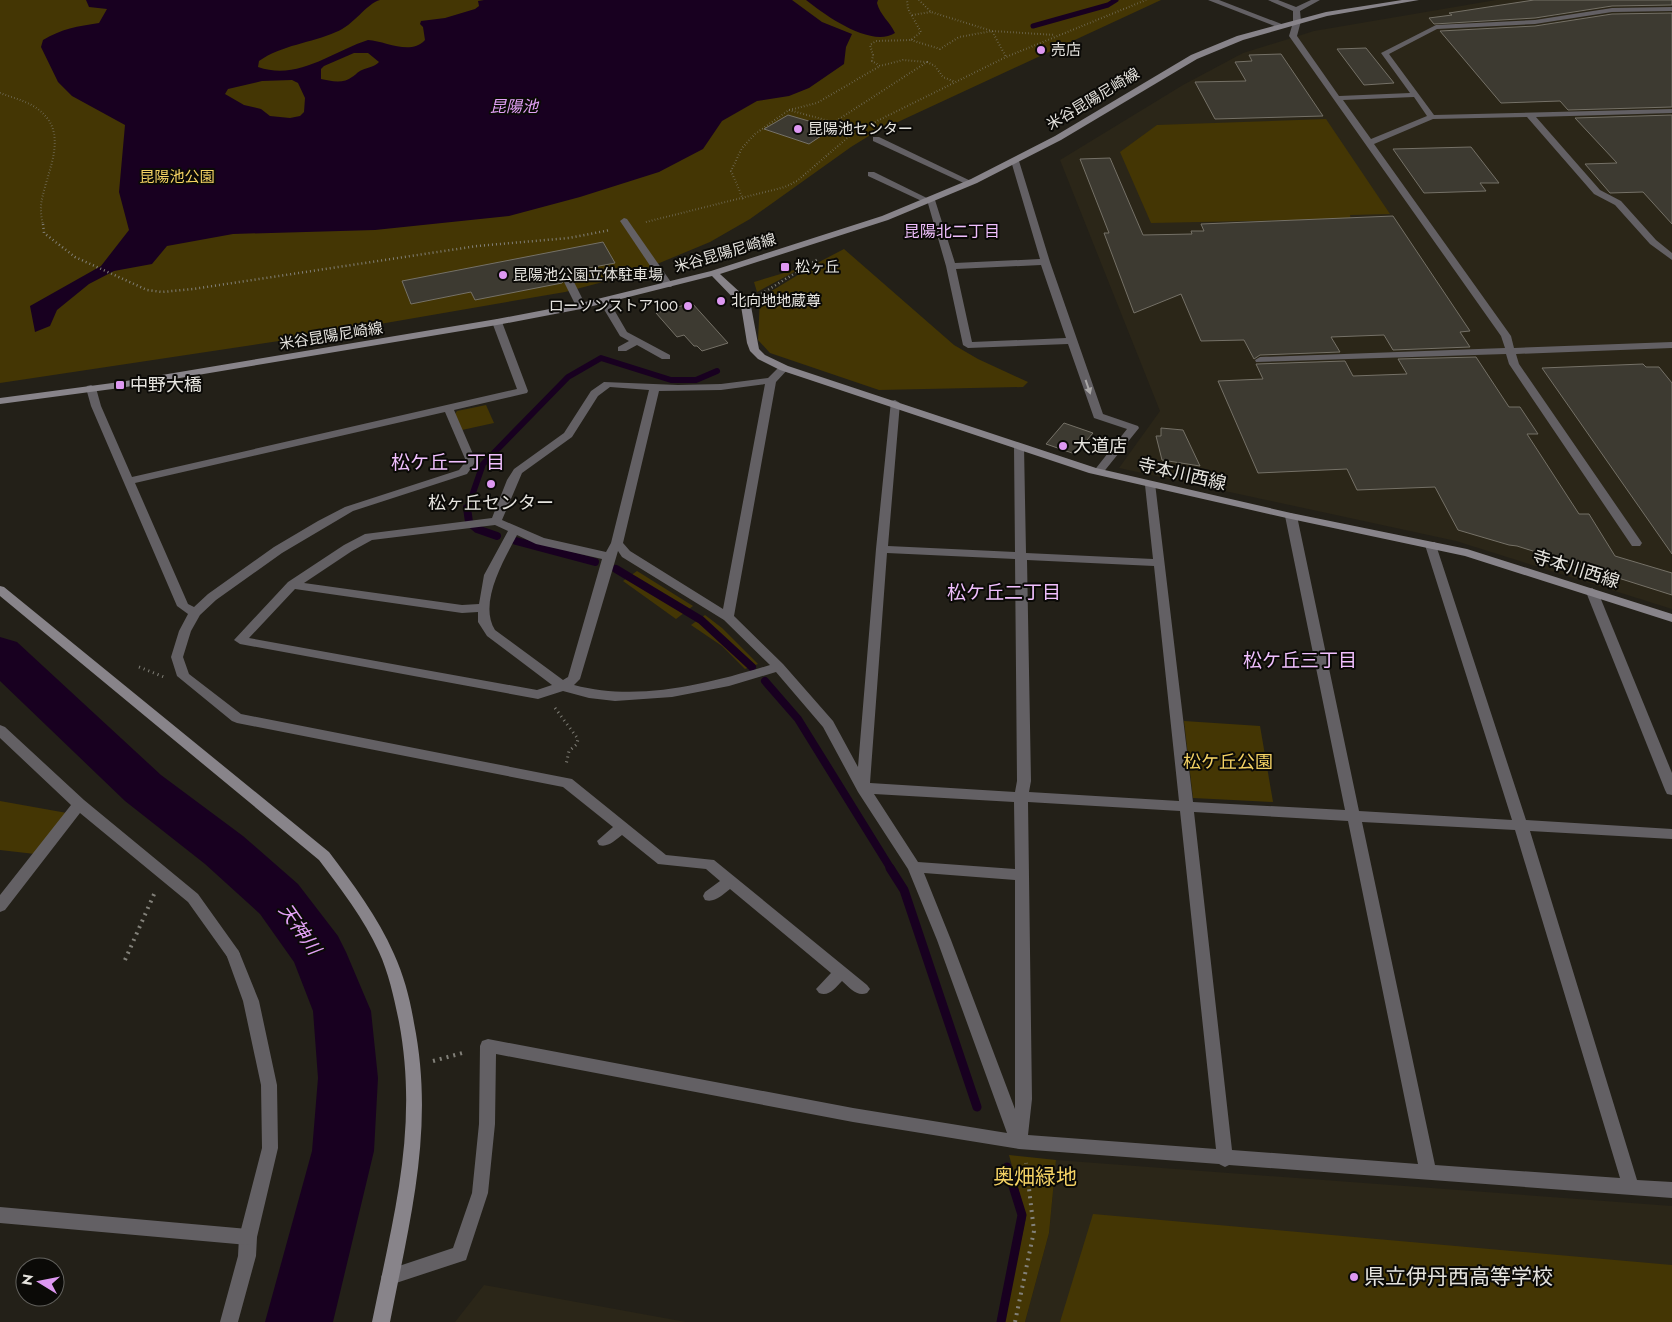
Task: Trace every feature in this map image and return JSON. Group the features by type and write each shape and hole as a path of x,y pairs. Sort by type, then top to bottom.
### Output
{"main road":[{"name":"米谷昆陽尼崎線","path":"0,401 158,379 497,322 581,306 714,273 803,246 930,201 971,183 1014,161 1194,57 1240,38 1297,21 1415,0"},
{"name":"寺本川西線","path":"714,273 745,304 748,310 752,351 760,357 784,368 895,403 1098,472 1291,516 1467,553 1672,618"},
{"path":"0,590 324,856 356,898 384,946 398,983 408,1028 414,1110 411,1167 381,1322"}],"street":[{"path":"1212,0 1280,25"},
{"path":"1272,0 1296,10 1316,0"},
{"path":"1432,117 1385,53 1436,27 1535,22 1612,10 1672,9"},
{"path":"1296,10 1297,21 1293,36 1506,336 1514,364 1636,543"},
{"path":"1336,98 1416,95"},
{"path":"1368,143 1432,117 1672,111"},
{"path":"1530,115 1597,192 1618,203 1653,242 1672,257"},
{"path":"876,139 971,183"},
{"path":"1014,161 1098,416 1135,427 1098,472"},
{"path":"871,174 930,201 951,266 968,344 1072,341"},
{"path":"626,224 668,285"},
{"path":"951,266 1046,262"},
{"path":"569,282 581,306"},
{"path":"604,300 623,334 666,357"},
{"path":"128,481 523,391 497,322"},
{"path":"622,349 637,341"},
{"path":"1260,360 1672,345"},
{"path":"728,617 772,381 784,368"},
{"path":"496,521 516,472 566,437 574,429 588,402 603,386 608,384 655,388 722,387 757,381 772,381"},
{"path":"91,388 96,406 184,606 195,613"},
{"path":"609,556 570,549 540,540 496,521 369,537 348,548 292,585 240,640 538,695 574,679 609,556 617,542 655,388"},
{"path":"864,788 895,403"},
{"path":"448,408 471,461 463,472 349,509 322,523 244,573 212,597 195,613 185,631 177,657 183,676 237,718 567,783 663,860 709,864 862,989"},
{"path":"1018,446 1024,781 1021,797 1024,1099 1019,1142"},
{"path":"1150,485 1225,1159"},
{"path":"1291,516 1352,816 1428,1173"},
{"path":"515,529 492,565 484,608 484,622 491,633 559,687 582,692 623,696 681,692 748,677 778,666"},
{"path":"617,542 626,554 728,617 778,666 828,724 864,788 914,867 944,940 1019,1142"},
{"path":"1431,545 1522,826 1631,1187"},
{"path":"882,549 1159,563"},
{"path":"292,585 462,609 484,608"},
{"path":"1592,592 1672,790"},
{"path":"0,730 79,804 193,898 233,954 251,1001 269,1085 270,1148 248,1236 247,1256 229,1322"},
{"path":"864,788 1672,834"},
{"path":"0,906 79,804"},
{"path":"604,841 623,827"},
{"path":"914,867 1022,875"},
{"path":"710,896 730,881"},
{"path":"824,989 842,972"},
{"path":"390,1277 460,1254 480,1193 487,1124 488,1046 853,1115 1019,1142 1225,1159 1672,1190"},
{"path":"0,1215 248,1236"}],"path":[{"path":"907,0 906,5 920,26 921,32 911,40"},
{"path":"919,0 931,12"},
{"path":"0,93 38,109 52,126 55,155 42,198 40,212 44,233 75,256 147,290 162,292 193,289 477,246 569,238 743,199 785,187 797,181 852,134 1006,58 1146,0"},
{"path":"912,15 931,12 992,31 1006,58"},
{"path":"880,66 872,61 873,55 870,45 876,42 911,40 940,49 959,37 992,31 1058,35"},
{"path":"743,199 730,171 742,148 755,134 789,110 817,103 880,66 892,61 912,59 927,62 935,66 943,77 956,82"},
{"path":"838,123 836,121 927,62"},
{"path":"789,110 838,123 852,134"},
{"path":"755,297 818,259"},
{"path":"139,667 166,678"},
{"path":"559,687 553,706 578,739 578,744 569,751 562,782"},
{"path":"125,960 163,873"},
{"path":"412,1067 488,1046"},
{"path":"1015,1322 1034,1231 1029,1170 1019,1142"}],"shaded area":[{"path":"1496,0 1672,0 1672,609 1456,541 1119,468 1160,411 1060,160 1183,85 1243,53 1314,31"},
{"name":"県立伊丹西高等学校","path":"1056,1160 1672,1206 1672,1322 1025,1322 1049,1233"},
{"path":"484,1285 686,1322 455,1322"}],"green space":[{"name":"昆陽池公園","path":"0,0 1161,0 872,134 750,219 710,242 633,274 565,292 299,338 0,383"},
{"path":"1326,119 1390,214 1350,215 1351,219 1151,223 1120,152 1157,125"},
{"path":"844,249 954,345 978,359 1028,382 1023,387 879,390 770,353 758,340 760,298"},
{"path":"796,271 757,292 754,282"},
{"path":"486,405 494,423 462,430 455,414 457,411"},
{"path":"637,571 693,606 676,619 623,581"},
{"path":"705,615 722,628 758,664 745,669 722,646 691,625"},
{"name":"松ケ丘公園","path":"1184,721 1260,726 1273,802 1193,798"},
{"path":"0,801 67,813 35,854 0,850"},
{"name":"奥畑緑地","path":"1009,1155 1056,1160 1049,1233 1025,1322 1004,1322 1026,1217"},
{"path":"1093,1214 1672,1265 1672,1322 1060,1322"}],"water":[{"name":"昆陽池","path":"86,0 380,0 370,5 342,29 326,36 277,51 259,61 258,67 273,70 301,68 368,40 405,47 419,45 425,40 423,27 420,24 421,21 445,18 475,9 479,6 478,1 484,0 792,0 822,22 852,34 846,47 844,64 809,88 789,96 757,101 722,121 703,149 659,172 580,197 509,216 375,230 233,234 167,246 152,264 114,271 89,284 57,310 50,326 35,332 30,306 101,266 129,230 119,192 125,125 72,96 58,82 41,47 43,40 56,33 99,23 107,9 89,7","holes":["354,53 368,53 379,62 345,81 321,79 321,69 324,66","292,80 298,83 305,98 304,112 300,116 290,118 270,116 261,109 244,105 225,94 228,89 262,81"]},
{"path":"806,0 878,0 877,3 880,11 895,33 885,37 862,33 825,14"}],"building":[{"path":"1534,0 1672,0 1672,5 1612,6 1535,18 1434,24 1429,18 1452,15 1449,13"},
{"path":"1672,13 1672,107 1568,110 1560,101 1501,103 1440,31 1535,26 1612,14"},
{"path":"1366,48 1394,83 1364,85 1337,49"},
{"path":"1281,54 1323,116 1215,119 1195,82 1246,81 1235,62 1252,61 1249,55"},
{"name":"昆陽池センター","path":"788,115 833,128 809,144 764,129"},
{"path":"1672,115 1672,224 1643,192 1610,193 1585,164 1617,163 1575,118"},
{"path":"1471,147 1499,183 1480,183 1486,191 1424,193 1393,149"},
{"path":"1110,158 1143,235 1192,234 1191,231 1204,231 1201,224 1393,216 1470,331 1460,332 1470,347 1393,350 1384,335 1331,337 1340,352 1260,355 1254,359 1244,340 1201,341 1181,294 1134,313 1104,233 1109,233 1080,159"},
{"name":"昆陽池公園立体駐車場","path":"603,242 615,263 573,271 578,280 568,277 562,283 475,300 471,292 411,304 402,281"},
{"path":"692,303 728,343 702,351 697,346 694,346 684,335 677,337 656,313"},
{"path":"1476,357 1509,407 1520,407 1538,434 1527,434 1579,514 1589,514 1615,556 1672,573 1672,595 1517,546 1458,530 1435,487 1357,490 1347,469 1258,473 1218,381 1263,379 1256,364 1345,361 1353,376 1407,374 1398,359"},
{"path":"1643,364 1646,367 1659,367 1672,383 1672,554 1542,368"},
{"path":"1064,423 1093,433 1075,454 1046,444"},
{"path":"1161,428 1183,430 1200,466 1162,460 1156,436 1161,436"}],"waterway":[{"path":"1033,26 1108,5 1116,0"},
{"path":"467,509 483,464 568,377 601,358 671,380 696,380 717,371"},
{"path":"467,509 469,522 477,529 497,536"},
{"path":"516,541 595,562"},
{"path":"616,569 701,620 752,667"},
{"name":"天神川","path":"0,653 143,788 224,850 279,899 318,952 342,1011 348,1078 343,1151 299,1322"},
{"path":"765,681 798,719 891,869"},
{"path":"890,868 904,890 977,1107"},
{"path":"1001,1322 1022,1215 1007,1167"}],"place":[{"name":"売店","path":"1041,50"},
{"name":"昆陽池センター","path":"798,129"},
{"name":"松ヶ丘","path":"785,267"},
{"name":"昆陽池公園立体駐車場","path":"503,275"},
{"name":"北向地地蔵尊","path":"721,301"},
{"name":"ローソンストア100","path":"688,306"},
{"name":"中野大橋","path":"120,385"},
{"name":"大道店","path":"1063,446"},
{"name":"松ヶ丘センター","path":"491,484"},
{"name":"県立伊丹西高等学校","path":"1354,1277"}],"district":[{"name":"昆陽北二丁目","path":"952,231"},
{"name":"松ケ丘一丁目","path":"448,462"},
{"name":"松ケ丘二丁目","path":"1004,592"},
{"name":"松ケ丘三丁目","path":"1300,660"}]}
